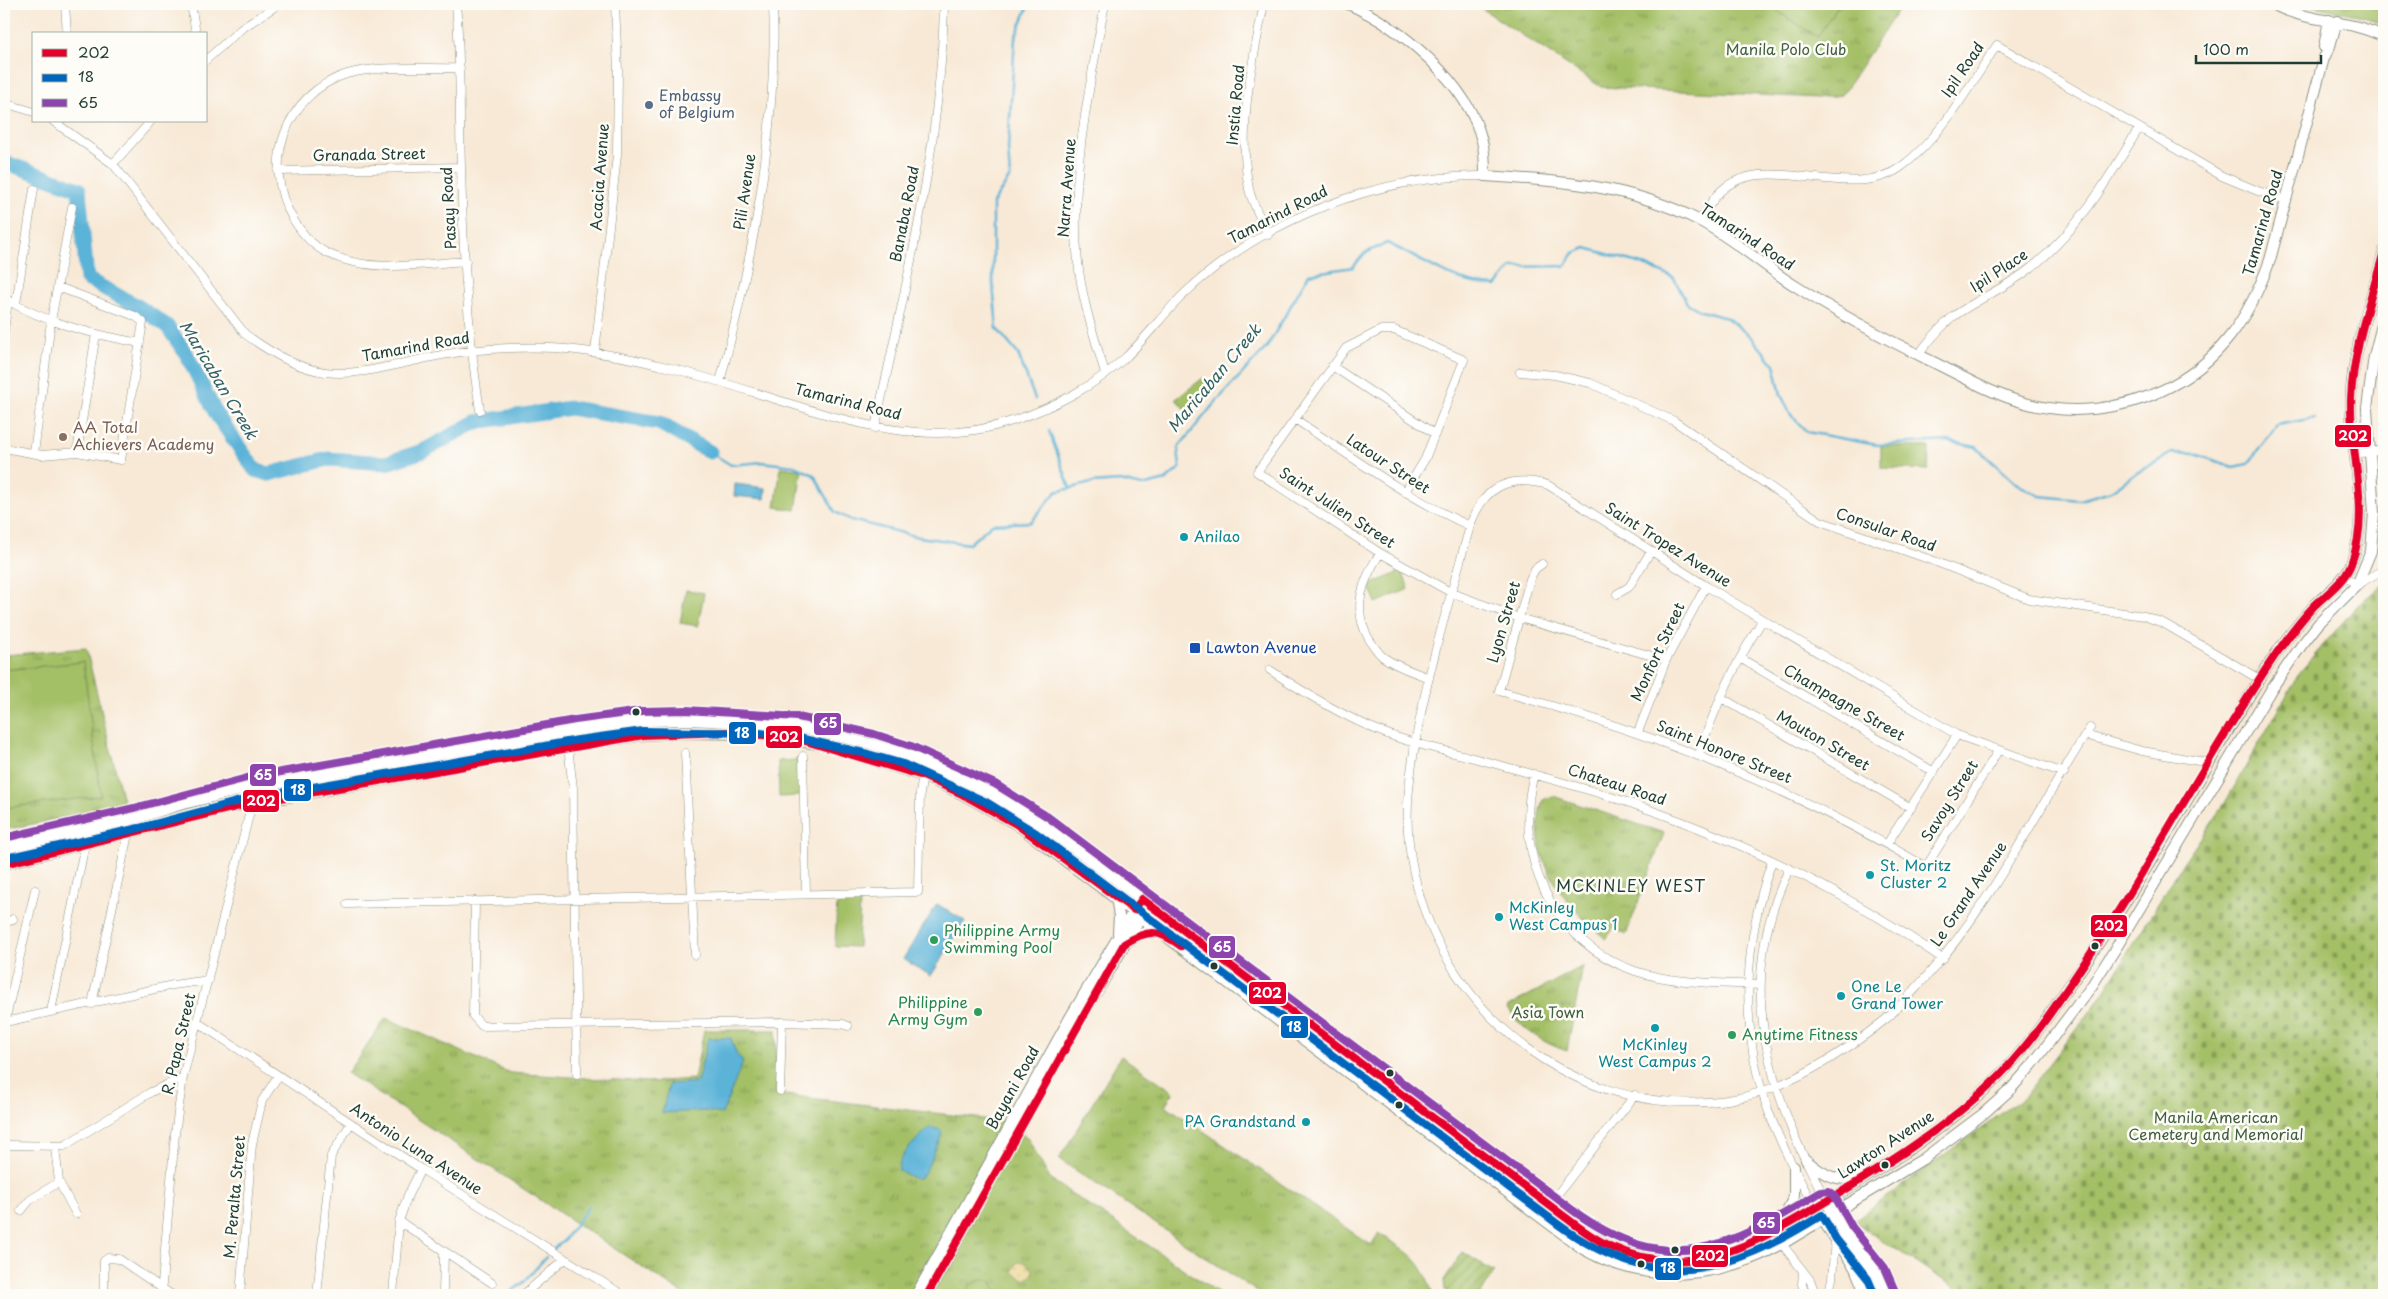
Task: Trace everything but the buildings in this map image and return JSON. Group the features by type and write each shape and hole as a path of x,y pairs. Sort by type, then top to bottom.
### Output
{"main road":[{"path":"1348,4 1384,24 1417,49 1446,76 1471,112 1478,127 1483,141 1485,176"},
{"path":"2273,4 2300,13 2359,26 2384,37"},
{"name":"Tamarind Road","path":"1485,176 1571,182 1606,187 1649,199 1700,221 1796,287 1918,355 1991,391 2024,403 2048,408 2078,410 2121,406 2180,382 2206,364 2238,327 2260,290 2270,260 2324,58 2324,45 2333,21"},
{"path":"2344,576 2356,548 2359,527 2360,492 2354,454 2351,398 2353,378 2384,251"},
{"path":"2357,585 2371,551 2372,543 2374,513 2368,452 2367,408 2370,381 2384,317"},
{"name":"Lawton Avenue","path":"4,848 137,818 183,804 249,788 576,730 642,721 686,720 770,724 824,732 880,746 931,765 991,793 1042,824 1549,1205 1602,1242 1625,1252 1648,1257 1679,1259 1722,1254 1756,1242 1826,1202 1945,1124 1973,1101 2018,1056 2096,948 2210,763 2259,679 2307,614 2344,576"},
{"name":"Lawton Avenue","path":"4,864 128,834 184,818 252,803 644,735 726,732 756,734 823,745 923,776 972,799 1016,824 1116,897 1482,1174 1592,1254 1621,1266 1653,1274 1674,1275 1715,1270 1736,1265 1782,1244 1923,1159 2010,1090 2032,1065 2090,987 2119,943 2272,688 2318,623 2357,585"},
{"path":"1116,897 1121,940 1145,932 1163,933"},
{"name":"Bayani Road","path":"916,1295 1121,940 1146,901"},
{"name":"Bayani Road","path":"927,1295 1075,1019"},
{"path":"1806,1160 1823,1174 1837,1179 1858,1177 1877,1170"},
{"path":"1778,1230 1794,1196 1794,1167"},
{"path":"1826,1202 1844,1233 1877,1274 1886,1295"},
{"path":"1815,1208 1855,1268 1866,1295"}],"street":[{"path":"65,4 67,32"},
{"path":"191,4 196,32"},
{"path":"208,58 241,29 279,4"},
{"name":"Pasay Road","path":"456,4 460,68 461,167 470,351 480,410"},
{"name":"Acacia Avenue","path":"595,352 617,155 618,70 615,4"},
{"name":"Pili Avenue","path":"720,382 749,259 768,135 773,65 773,4"},
{"name":"Banaba Road","path":"875,428 921,213 936,111 944,4"},
{"name":"Narra Avenue","path":"1105,4 1095,54 1079,171 1076,231 1084,296 1105,373"},
{"name":"Instia Road","path":"1264,4 1247,93 1245,146 1249,191 1268,234"},
{"name":"Ipil Road","path":"1700,221 1716,196 1740,179 1784,176 1857,181 1870,180 1901,168 1936,133 1997,45 2222,176 2286,200"},
{"path":"460,68 366,70 347,74 331,81 308,97 293,115 278,150 278,171 281,193 288,211 303,233 326,252 348,262 378,265 466,261"},
{"path":"4,103 32,111"},
{"name":"Tamarind Road","path":"54,122 113,164 245,334 271,353 293,365 328,373 346,374 372,372 470,351 569,349 653,363 875,428 924,434 950,434 988,428 1036,412 1082,388 1124,359 1194,285 1236,252 1332,202 1393,184 1456,176 1485,176"},
{"path":"113,164 150,122"},
{"name":"Ipil Place","path":"1918,355 1937,331 1954,316 2032,268 2064,237 2108,178 2139,128"},
{"name":"Granada Street","path":"278,171 461,167"},
{"path":"16,304 34,189"},
{"path":"34,453 51,321 72,207"},
{"path":"4,448 42,455 77,452 120,460 143,322 140,319 58,287"},
{"path":"4,331 6,299 51,321 96,334 140,343"},
{"name":"Saint Julien Street","path":"1435,434 1464,360 1394,330 1380,330 1346,348 1257,472 1380,553 1452,593 1519,618 1666,660"},
{"path":"77,452 96,334"},
{"path":"1332,366 1435,434 1425,459 1404,492"},
{"name":"Consular Road","path":"1520,372 1555,375 1590,383 1674,421 1820,521 1934,561 2029,599 2144,616 2163,623 2259,679"},
{"name":"Latour Street","path":"1294,419 1404,492 1470,526"},
{"path":"2354,454 2384,450"},
{"name":"Saint Tropez Avenue","path":"1416,743 1429,678 1470,526 1478,505 1489,493 1514,481 1531,481 1548,486 1762,621 1957,735 2064,773"},
{"path":"1617,594 1629,587 1651,551"},
{"path":"1380,553 1364,582 1360,597 1360,615 1364,630 1382,656 1429,678"},
{"name":"Lyon Street","path":"1499,690 1530,580 1535,569 1542,564"},
{"path":"2344,576 2357,585 2384,569"},
{"name":"Monfort Street","path":"1638,732 1666,660 1706,586"},
{"path":"1699,754 1720,697 1762,621"},
{"name":"Champagne Street","path":"1740,658 1934,772"},
{"name":"Chateau Road","path":"1270,670 1331,708 1374,728 1416,743 1534,774 1665,815 1772,861 1862,908 1942,959"},
{"name":"Saint Honore Street","path":"1499,690 1638,732 1699,754 1795,796 1887,844 1926,867"},
{"name":"Mouton Street","path":"1720,697 1910,808"},
{"name":"Le Grand Avenue","path":"1416,743 1408,789 1409,842 1418,894 1427,919 1447,961 1481,1008 1516,1041 1543,1060 1573,1075 1635,1095 1695,1102 1727,1100 1762,1090 1815,1067 1863,1036 1906,1001 1968,925 2064,773 2090,728"},
{"path":"1887,844 1957,735"},
{"path":"2085,735 2142,751 2210,763"},
{"path":"568,747 574,788 577,1074"},
{"name":"Savoy Street","path":"1926,867 1998,750"},
{"path":"685,753 695,955"},
{"path":"803,756 806,894"},
{"path":"1534,774 1526,810 1528,844 1535,870 1550,903 1582,939 1619,963 1651,975 1675,980 1760,985"},
{"path":"347,904 918,892 920,793 923,776"},
{"path":"249,788 252,803"},
{"name":"R. Papa Street","path":"162,1292 175,1134 183,1077 196,1022 209,980 252,803"},
{"path":"92,1004 128,834"},
{"path":"50,1012 85,844"},
{"path":"1772,861 1757,913 1751,948 1748,984 1750,1030 1762,1090 1794,1167 1815,1208"},
{"path":"1789,869 1772,909 1766,934 1760,985 1763,1034 1776,1085 1792,1131 1826,1202"},
{"path":"35,890 5,1022 174,985 209,980"},
{"path":"475,900 473,1016 477,1023 482,1026 782,1022 843,1024 848,1026"},
{"path":"4,924 13,919"},
{"name":"Antonio Luna Avenue","path":"196,1022 421,1169 622,1295"},
{"path":"780,1091 782,1022"},
{"name":"M. Peralta Street","path":"240,1295 252,1144 262,1101 278,1076"},
{"path":"6,1145 64,1146 152,1092 183,1077"},
{"path":"1549,1205 1635,1095"},
{"path":"317,1295 331,1156 351,1123"},
{"path":"55,1147 59,1182 76,1214"},
{"path":"392,1295 400,1221 408,1195 421,1169"},
{"path":"21,1211 30,1200 59,1182"},
{"path":"400,1221 492,1283"},
{"path":"1828,1295 1832,1279 1835,1239"},
{"path":"1782,1244 1803,1272 1816,1295"},
{"path":"443,1295 444,1251"},
{"path":"104,1295 104,1261 111,1258 119,1259 162,1292 172,1295"},
{"path":"524,1295 564,1260"},
{"path":"1803,1272 1805,1295"}],"green space":[{"name":"Manila Polo Club","path":"1475,4 1902,4 1842,95 1818,98 1601,87"},
{"path":"1767,4 1839,4 1817,37"},
{"path":"2304,4 2384,4 2384,26 2367,17"},
{"path":"1203,378 1212,389 1185,410 1176,399"},
{"path":"1881,446 1929,447 1928,470 1881,468"},
{"path":"781,467 802,470 796,510 775,507"},
{"path":"1402,571 1409,589 1376,603 1369,585"},
{"name":"Manila American Cemetery and Memorial","path":"2384,583 2384,1295 1966,1295 1853,1221 2024,1097 2096,1004 2182,865 2225,803 2300,672 2356,607"},
{"path":"686,590 704,593 698,626 680,623"},
{"path":"86,648 124,805 4,830 4,655"},
{"path":"83,662 101,796 4,808 4,670"},
{"path":"798,760 800,796 779,797 778,761"},
{"path":"1553,796 1664,833 1626,935 1614,928 1606,939 1577,912 1552,878 1544,860 1539,840 1538,820 1543,800"},
{"path":"837,901 860,902 858,947 835,946"},
{"name":"Asia Town","path":"1583,966 1567,1051 1549,1044 1533,1034 1518,1022 1507,1007"},
{"path":"386,1018 510,1073 648,1082 694,1079 704,1030 776,1030 776,1094 1001,1121 1027,1137 1050,1179 1222,1295 685,1295 347,1073"},
{"path":"1121,1056 1174,1092 1165,1105 1371,1245 1379,1233 1407,1252 1414,1258 1424,1273 1433,1295 1262,1295 1059,1159"},
{"path":"1463,1252 1494,1272 1480,1295 1454,1295 1445,1290 1444,1280"},
{"path":"981,1280 989,1280 994,1285 996,1295 966,1295 970,1285"}],"sand":[{"path":"1023,1261 1033,1269 1033,1274 1026,1280 1012,1272 1017,1263"}],"water":[{"path":"735,484 766,488 765,499 734,496"},
{"name":"Philippine Army Swimming Pool","path":"937,904 965,921 931,976 903,959"},
{"path":"708,1038 731,1038 736,1053 743,1062 722,1114 705,1111 662,1113 669,1084 697,1082"},
{"path":"930,1127 941,1130 942,1135 925,1172 918,1180 899,1171 899,1165 904,1154"}],"waterway":[{"path":"1029,4 1015,38 1008,149 1010,177 993,203 993,284 997,329 1018,354 1035,399"},
{"name":"Maricaban Creek","path":"4,162 79,189 87,279 139,307 167,326 187,355 216,414 255,470 269,474 328,459 386,463 423,451 476,422 570,408 659,423 710,452"},
{"name":"Maricaban Creek","path":"710,452 731,465 762,462 794,466 814,475 835,512 851,520 919,537 969,544 992,524 1031,522 1056,492 1091,483 1120,481 1142,486 1166,480 1180,468 1178,448 1213,405 1267,347 1309,274 1353,267 1365,253 1387,243 1452,276 1466,281 1496,286 1512,267 1565,266 1574,253 1586,248 1642,264 1674,278 1687,303 1701,311 1727,318 1751,337 1774,364 1781,395 1791,415 1807,432 1877,445 1948,441 1976,447 2017,484 2040,496 2080,500 2111,491 2140,471 2172,453 2195,454 2234,467 2248,464 2277,425 2315,418"},
{"path":"1049,431 1070,488"},
{"path":"553,1249 564,1240 589,1206"},
{"path":"507,1295 524,1282 546,1257"}],"transit line":[{"name":"202","path":"4,864 252,803 644,735 726,732 795,738 923,776 960,793 1016,824 1134,910 1142,899 1565,1217 1600,1241 1640,1257 1668,1261 1695,1259 1720,1254 1746,1245 1771,1233 1891,1161 1958,1112 2000,1075 2032,1038 2105,932 2226,732 2276,654 2294,629 2314,606 2335,587 2348,570 2357,544 2360,523 2360,503 2351,419 2352,380 2363,324 2384,251"},
{"name":"65","path":"4,838 134,808 247,778 575,720 641,711 686,710 798,717 874,734 911,746 995,784 1048,817 1571,1209 1606,1231 1638,1245 1669,1250 1698,1248 1727,1241 1788,1212 1821,1192 1828,1191 1834,1195 1852,1227 1885,1268 1895,1291"},
{"name":"18","path":"6,858 139,828 251,798 578,740 643,731 760,733 795,737 868,754 903,764 986,802 1036,833 1559,1225 1595,1247 1628,1262 1660,1269 1692,1269 1723,1263 1755,1251 1822,1215 1836,1239 1868,1279 1875,1295"},
{"name":"202","path":"927,1295 1124,944 1132,939 1153,933 1166,936 1181,946"}],"place":[{"name":"Embassy of Belgium","path":"649,105"},
{"name":"AA Total Achievers Academy","path":"63,437"},
{"name":"Anilao","path":"1184,537"},
{"name":"Lawton Avenue","path":"1195,648"},
{"name":"St. Moritz Cluster 2","path":"1870,875"},
{"name":"McKinley West Campus 1","path":"1499,917"},
{"name":"Philippine Army Swimming Pool","path":"934,940"},
{"name":"One Le Grand Tower","path":"1841,996"},
{"name":"Philippine Army Gym","path":"978,1012"},
{"name":"McKinley West Campus 2","path":"1655,1028"},
{"name":"Anytime Fitness","path":"1732,1035"},
{"name":"PA Grandstand","path":"1306,1122"}],"district":[{"name":"MCKINLEY WEST","path":"1631,886"}]}
